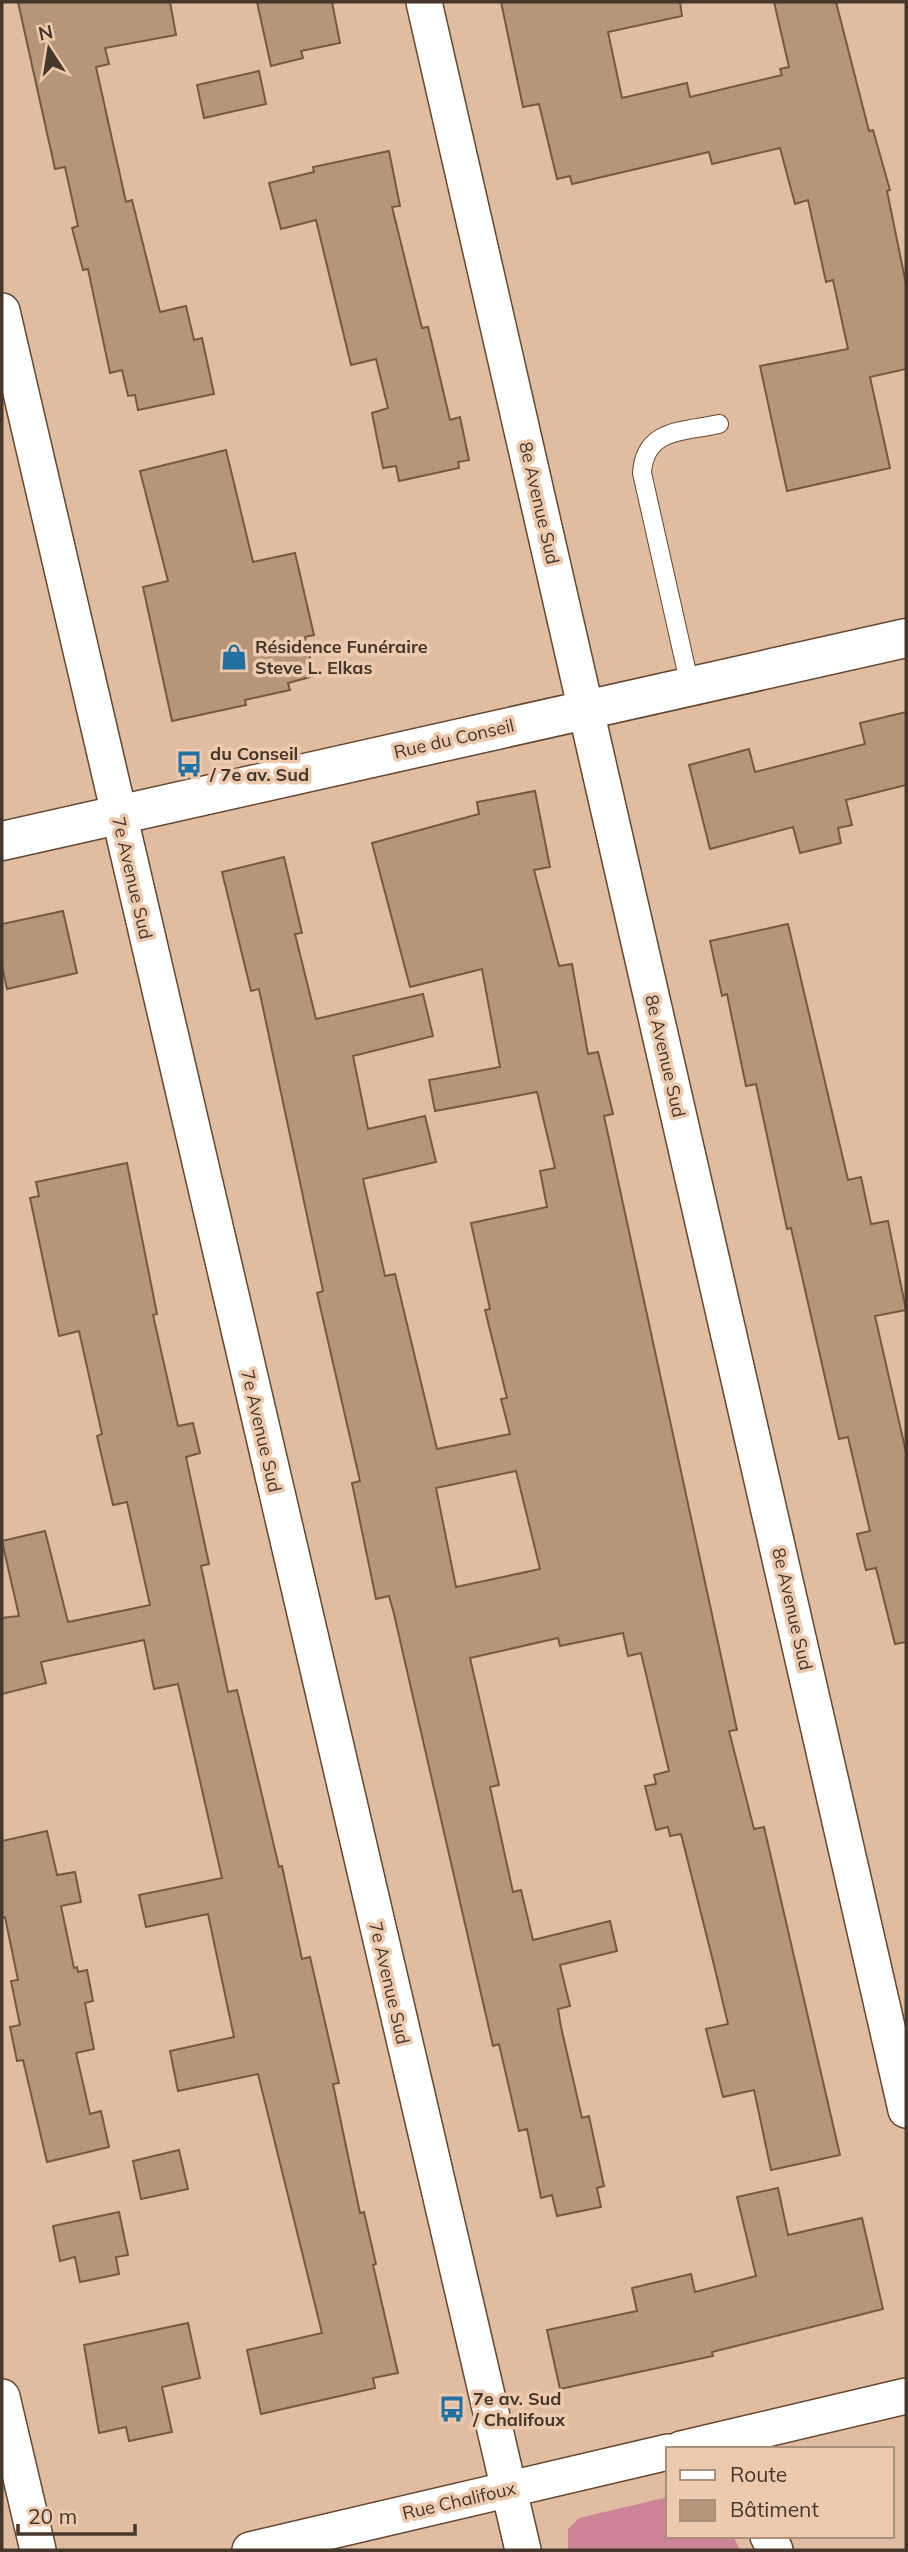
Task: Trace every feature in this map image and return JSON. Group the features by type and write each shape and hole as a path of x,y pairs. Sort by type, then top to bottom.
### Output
{"street":[{"name":"8e Avenue Sud","path":"424,2 906,2110"},
{"name":"7e Avenue Sud","path":"2,311 523,2550"},
{"name":"Rue du Conseil","path":"2,841 906,638"},
{"path":"2,2396 38,2550"},
{"path":"697,2447 722,2444 906,2396"},
{"name":"Rue Chalifoux","path":"250,2550 666,2452"}],"lane":[{"path":"690,686 642,473 643,457 659,437 719,424"}],"shaded area":[{"path":"666,2497 666,2538 734,2538 740,2550 568,2550 568,2529 579,2518"}],"building":[{"path":"18,2 170,2 176,35 105,48 109,64 96,67 126,202 132,200 160,312 186,306 194,340 202,338 214,394 138,410 135,395 128,396 122,370 110,373 88,269 83,270 72,228 78,226 65,167 55,169"},
{"path":"257,2 332,2 340,43 301,51 303,58 271,66"},
{"path":"501,2 680,2 682,16 608,32 622,98 687,83 690,97 782,75 780,69 789,67 774,2 836,2 869,131 873,130 890,190 887,191 906,284 906,369 870,377 890,468 787,491 760,366 848,349 833,280 826,282 808,200 795,204 780,148 712,164 709,152 572,184 570,176 557,179 539,104 523,107"},
{"path":"259,71 266,104 204,118 197,85"},
{"path":"389,151 400,206 392,207 422,328 428,327 450,420 460,417 469,460 458,462 459,468 399,481 396,466 383,468 372,413 388,408 376,359 351,365 316,220 281,229 269,183 314,172 313,167"},
{"name":"Résidence Funéraire Steve L. Elkas","path":"226,450 253,562 295,553 314,635 305,637 314,676 288,683 290,690 245,700 246,705 172,721 143,587 168,581 140,471"},
{"path":"906,712 906,785 846,800 852,825 838,828 841,843 800,853 793,827 710,849 689,765 749,749 755,772 865,744 860,723"},
{"path":"535,791 550,867 534,870 559,966 572,964 588,1054 598,1052 613,1114 604,1116 737,1730 729,1731 754,1829 764,1827 840,2155 771,2170 754,2090 723,2097 706,2029 728,2024 714,1965 681,1834 670,1836 668,1827 656,1830 645,1786 656,1784 654,1775 669,1771 641,1653 628,1656 623,1633 560,1646 558,1638 470,1658 499,1785 490,1787 513,1892 521,1890 533,1940 610,1921 617,1951 560,1965 570,2006 558,2009 561,2027 582,2118 589,2116 604,2186 597,2188 601,2207 557,2216 552,2195 541,2198 527,2129 519,2131 499,2044 493,2046 394,1614 389,1596 376,1599 352,1483 360,1481 317,1293 323,1291 259,989 251,991 222,872 284,857 302,933 295,934 316,1019 423,994 433,1036 353,1056 368,1129 425,1116 436,1162 363,1179 385,1276 395,1274 437,1449 510,1434 501,1399 507,1398 485,1310 490,1309 471,1223 547,1207 540,1171 555,1168 537,1092 435,1111 429,1080 500,1067 482,969 410,987 372,843 479,814 477,802","holes":["516,1471 540,1569 456,1587 436,1488"]},
{"path":"63,911 77,973 7,989 2,966 2,924"},
{"path":"788,924 848,1180 861,1177 871,1224 888,1221 906,1310 875,1316 906,1452 906,1642 895,1644 876,1568 866,1570 857,1534 870,1531 848,1437 839,1439 791,1228 787,1229 756,1084 746,1086 727,994 722,996 710,941"},
{"path":"127,1163 157,1314 153,1315 178,1426 193,1423 200,1453 186,1457 209,1564 201,1566 228,1692 237,1690 279,1867 282,1866 302,1959 310,1957 339,2083 333,2084 360,2213 364,2212 376,2264 373,2265 398,2373 373,2378 375,2388 261,2414 247,2350 322,2333 258,2074 178,2091 170,2051 234,2037 208,1914 146,1927 139,1895 222,1878 178,1684 154,1689 144,1640 41,1662 46,1683 2,1694 2,1618 19,1616 2,1541 45,1531 68,1622 150,1605 127,1502 113,1505 97,1436 102,1434 79,1331 59,1336 30,1198 39,1196 36,1182"},
{"path":"47,1831 57,1875 75,1872 81,1902 61,1906 74,1968 77,1967 78,1972 87,1970 93,2001 85,2003 94,2049 76,2053 90,2114 101,2111 109,2147 47,2162 23,2060 17,2061 10,2027 20,2025 11,1981 18,1980 5,1917 2,1918 2,1841"},
{"path":"179,2150 188,2189 141,2199 133,2161"},
{"path":"778,2188 788,2235 862,2218 883,2309 712,2352 713,2356 560,2389 547,2330 637,2311 632,2288 691,2274 695,2292 756,2276 737,2197"},
{"path":"119,2212 128,2255 116,2257 119,2274 80,2282 75,2257 60,2261 53,2226"},
{"path":"188,2323 200,2378 162,2387 172,2432 129,2441 126,2427 99,2433 84,2345"}],"place":[{"name":"Résidence Funéraire Steve L. Elkas","path":"234,657"},
{"name":"du Conseil / 7e av. Sud","path":"189,764"},
{"name":"7e av. Sud / Chalifoux","path":"452,2409"}]}
